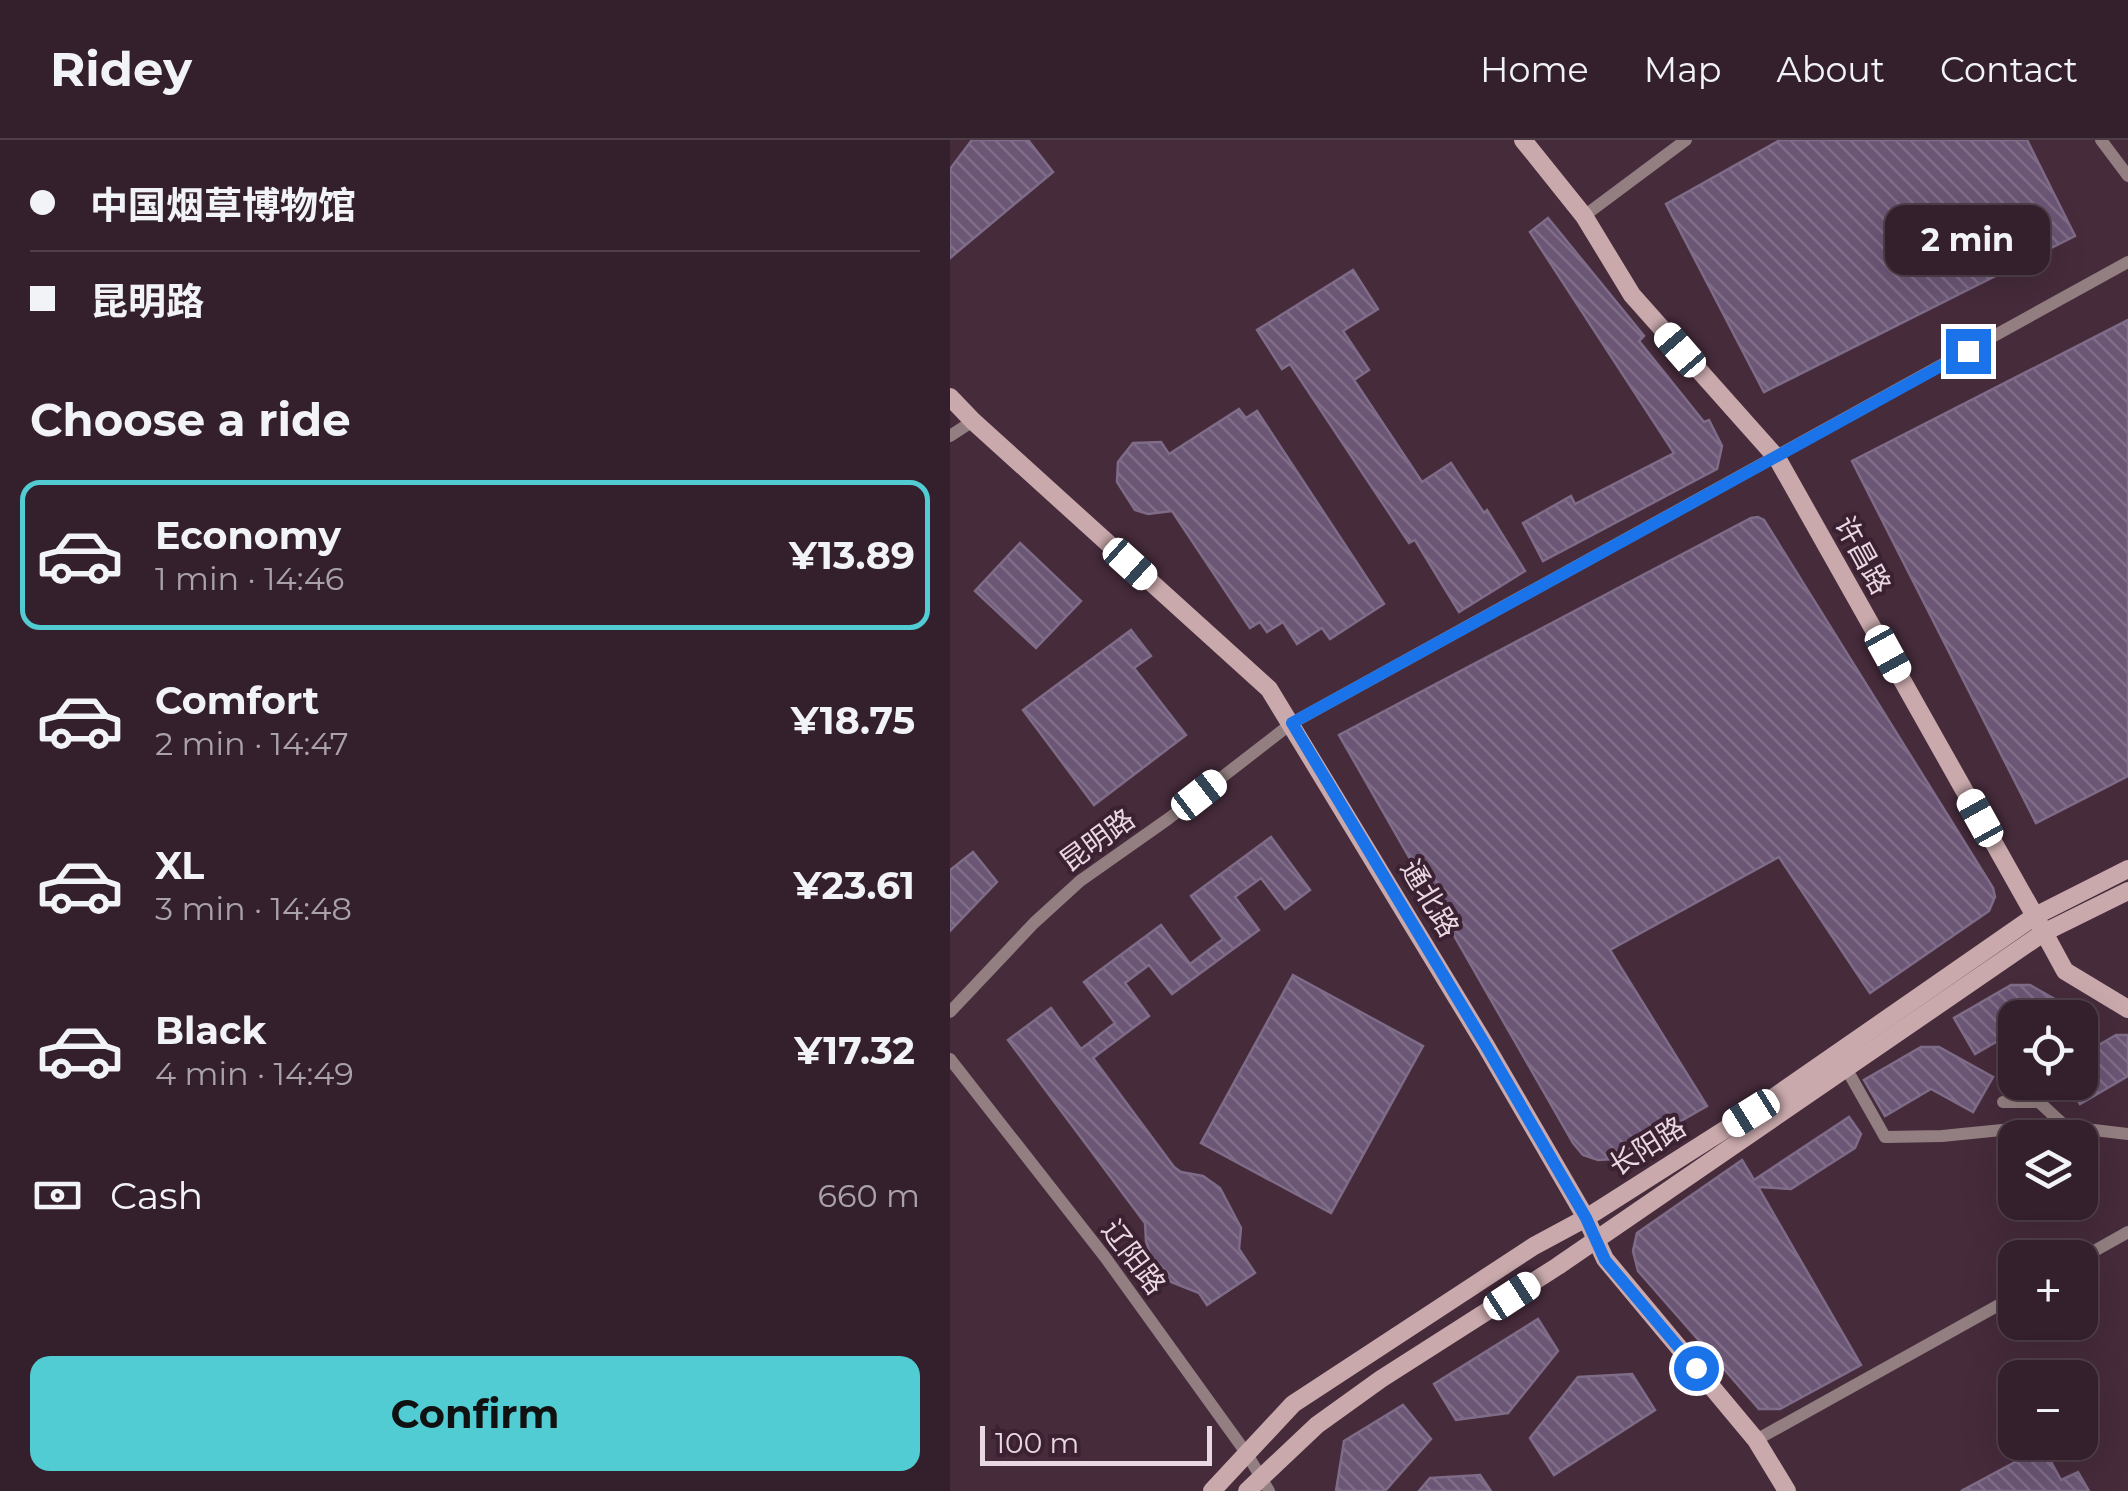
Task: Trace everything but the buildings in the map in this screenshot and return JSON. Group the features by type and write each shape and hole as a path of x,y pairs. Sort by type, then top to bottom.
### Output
{"street":[{"name":"许昌路","path":"1522,140 1584,216 1632,295 1777,458 2064,972 2128,1009"},
{"path":"1584,216 1686,140"},
{"path":"2101,140 2128,176"},
{"name":"昆明路","path":"950,1012 1034,923 1080,881 1292,723 2128,262"},
{"name":"通北路","path":"950,397 1269,689 1586,1218 1605,1260 1756,1440 1787,1491"},
{"path":"950,436 973,421"},
{"name":"长阳路","path":"1212,1491 1293,1404 1534,1246 1586,1218 2128,869"},
{"name":"长阳路","path":"1259,1486 1316,1424 1596,1240 1846,1068 2039,924 2128,891"},
{"name":"辽阳路","path":"950,1060 1105,1257 1247,1454 1259,1486"},
{"path":"1846,1068 1885,1136 1998,1131"},
{"path":"2003,1102 2038,1102 2059,1120"},
{"path":"2098,1131 2128,1134"},
{"path":"2098,1249 2128,1232"},
{"path":"1756,1440 1998,1305"}],"route":[{"path":"1696,1368 1605,1260 1586,1218 1486,1046 1292,723 1968,351"}]}
